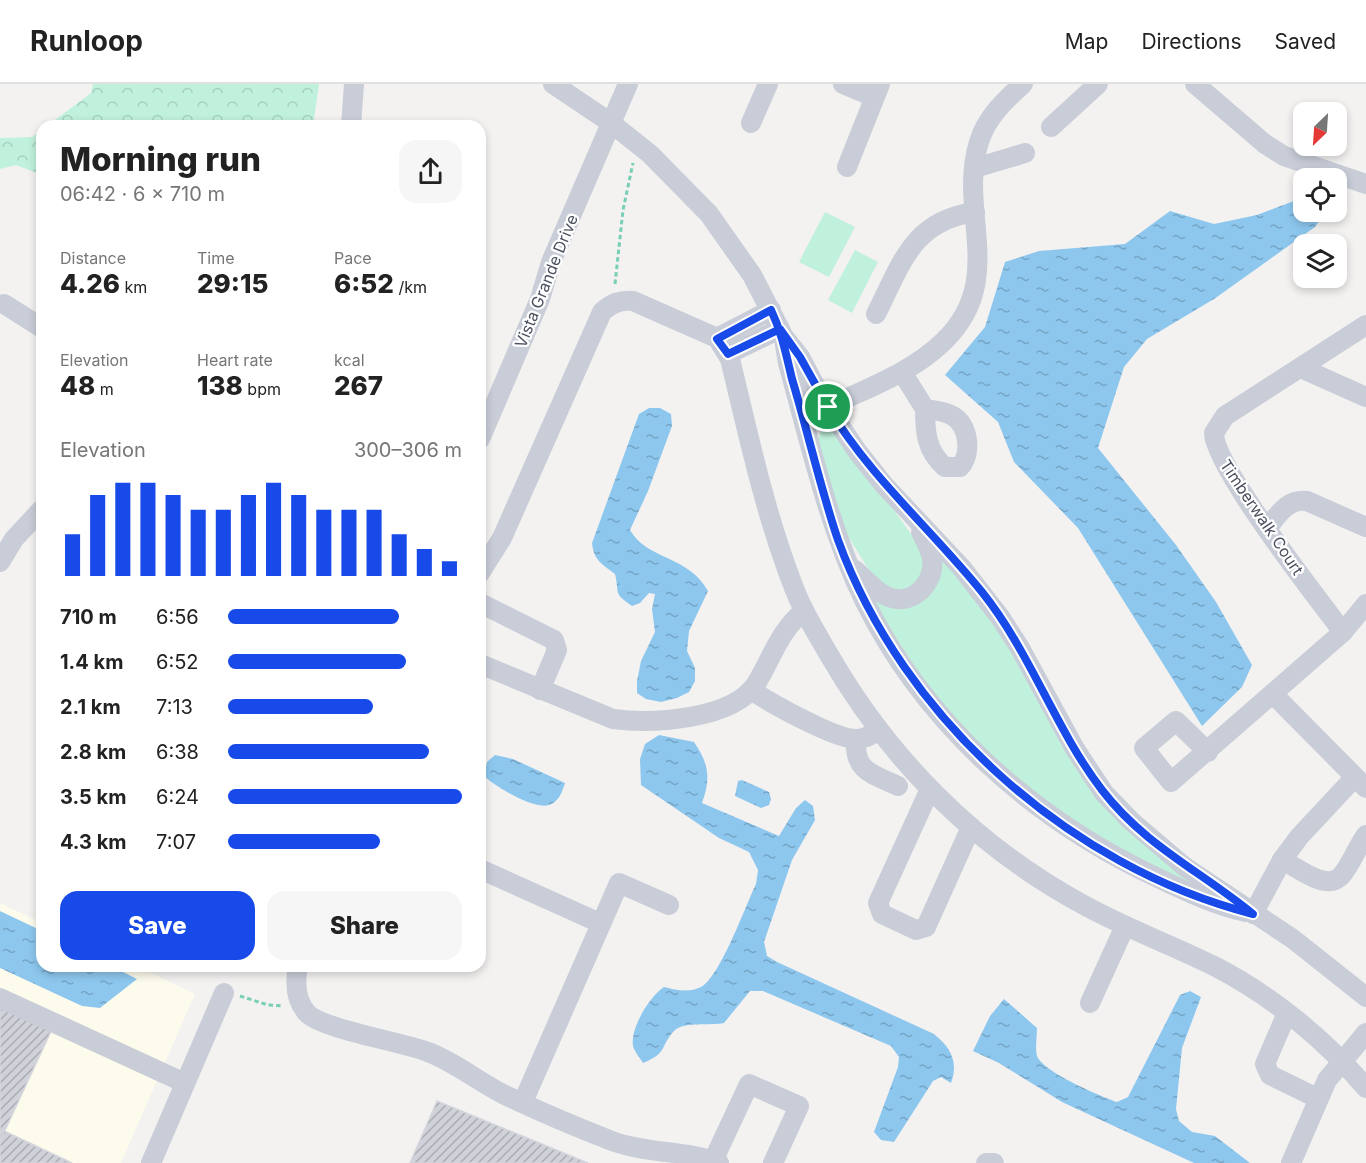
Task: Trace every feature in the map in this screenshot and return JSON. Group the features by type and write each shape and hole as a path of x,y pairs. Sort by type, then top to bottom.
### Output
{"street":[{"path":"351,120 354,84"},
{"path":"554,84 637,144 681,183 709,214 740,257 782,333 800,357 828,407 857,451 914,518 968,575 1000,617 1020,648 1075,749 1104,793 1168,854 1230,895 1253,914 1293,939 1366,997"},
{"name":"Vista Grande Drive","path":"486,425 628,84"},
{"path":"751,123 768,84"},
{"path":"843,84 877,91 847,167"},
{"path":"810,443 818,417 828,407 902,372 943,342 967,310 974,291 979,264 975,212 975,168 979,141 989,121 1002,103 1023,84"},
{"path":"1051,126 1098,84"},
{"path":"1195,84 1265,144 1284,156 1366,184"},
{"path":"975,168 1025,153"},
{"path":"876,314 907,255 926,229 944,219 975,212"},
{"path":"486,563 502,538 603,312 614,303 633,301 723,346 782,333"},
{"path":"4,304 36,324"},
{"path":"723,346 771,310"},
{"name":"Timberwalk Court","path":"1343,632 1267,528 1217,449 1214,433 1225,416 1366,326"},
{"path":"782,333 788,363 828,507 849,564 885,637 916,683 953,729 1003,778 1052,818 1103,851 1212,902 1253,914"},
{"path":"723,346 791,580 804,611 848,688 878,731 930,789 1009,859 1043,881 1125,926 1217,968 1287,1013 1340,1060 1366,1088"},
{"path":"1301,368 1366,397"},
{"path":"902,372 925,409"},
{"path":"1267,528 1289,503 1298,500 1307,501 1366,527"},
{"path":"0,562 14,539 36,515"},
{"path":"849,564 884,594 897,599 919,592 929,577 932,557 914,518"},
{"path":"1208,752 1343,632 1366,604"},
{"path":"486,606 554,639 557,650 540,690"},
{"path":"486,666 603,717 630,721 710,714 725,709 751,690 782,632 804,611"},
{"path":"751,690 779,708 848,739 868,738 878,731"},
{"path":"1253,914 1282,860 1299,837 1360,782 1273,694"},
{"path":"856,740 855,753 859,763 869,772 897,786"},
{"path":"930,789 878,903 882,914 916,930 926,927 971,827"},
{"path":"1282,860 1321,880 1336,880 1342,875 1366,836"},
{"path":"486,872 600,923"},
{"path":"523,1102 619,883 669,905"},
{"path":"1090,1003 1125,926"},
{"path":"297,972 295,982 307,1014 321,1021 428,1052 523,1102 613,1141 642,1150 716,1162 749,1084 799,1106 773,1163"},
{"path":"151,1163 185,1083 232,994"},
{"path":"0,998 185,1083"},
{"path":"1287,1013 1266,1069 1269,1075 1317,1098"},
{"path":"1291,1163 1317,1098 1340,1060 1366,1033"},
{"path":"986,1163 994,1163"}],"path":[{"path":"614,303 619,238 637,144"},
{"path":"232,994 268,1005 304,1008"}],"shaded area":[{"path":"0,903 36,920 36,972 149,972 195,994 121,1163 0,1163"}],"green space":[{"path":"93,84 319,84 314,120 55,120 91,93"},
{"path":"36,134 36,173 16,165 0,169 0,138 32,137"},
{"path":"825,212 855,227 829,277 799,262"},
{"path":"855,250 878,262 852,313 828,300"},
{"path":"826,416 919,545 925,566 915,584 901,591 890,590 872,575 838,520 818,440"},
{"path":"938,556 983,603 1062,738 1214,893 1158,872 1028,793 940,705 870,598 893,607"}],"water":[{"path":"1293,201 1293,222 1318,222 1305,234 1293,234 1293,243 1214,299 1147,339 1124,367 1098,448 1176,545 1216,602 1252,665 1242,687 1202,726 1078,528 1014,462 998,422 945,375 985,327 1005,262 1039,251 1125,244 1170,211 1214,224 1257,215"},
{"path":"649,408 660,408 671,414 672,426 648,491 630,530 637,540 647,547 690,571 700,579 708,591 689,631 687,651 695,668 695,681 689,692 661,702 646,699 637,693 641,661 655,632 652,609 655,594 649,593 640,603 632,606 622,598 618,592 615,574 597,558 592,543 639,414"},
{"path":"659,735 694,742 703,757 707,771 707,786 702,803 779,836 796,808 805,800 813,806 815,820 792,860 764,942 767,956 934,1034 949,1049 954,1068 951,1083 941,1077 933,1081 894,1142 881,1140 874,1132 898,1067 899,1057 891,1046 763,991 750,991 724,1023 678,1028 656,1056 643,1063 636,1052 633,1046 635,1030 642,1013 653,997 664,987 692,990 701,987 716,970 732,940 756,884 758,870 749,852 719,838 641,785 640,759 645,744"},
{"path":"495,755 513,759 565,783 555,802 542,806 534,804 524,801 486,777 487,762"},
{"path":"742,780 769,792 771,799 769,805 761,808 735,796 738,781"},
{"path":"0,911 36,928 36,972 123,972 137,979 100,1008 82,1006 0,968"},
{"path":"1190,991 1201,997 1182,1048 1176,1109 1179,1121 1192,1132 1215,1136 1250,1163 1194,1163 1062,1102 999,1063 973,1051 990,1016 1004,999 1037,1028 1036,1053 1041,1062 1073,1083 1117,1102 1128,1097 1180,995"}],"building":[{"path":"0,1005 52,1029 0,1141"},
{"path":"437,1101 588,1163 410,1163"},
{"path":"4,1131 72,1163 0,1163 0,1141"}],"route":[{"path":"828,407 800,357 780,329 728,354 717,339 771,310 780,329 784,337 788,363 839,542 864,600 885,637 916,683 953,729 1028,800 1103,851 1221,906 1253,914 1230,895 1207,882 1168,854 1104,793 1075,749 1020,648 1000,617 961,567 884,485 841,429 828,407"}]}
